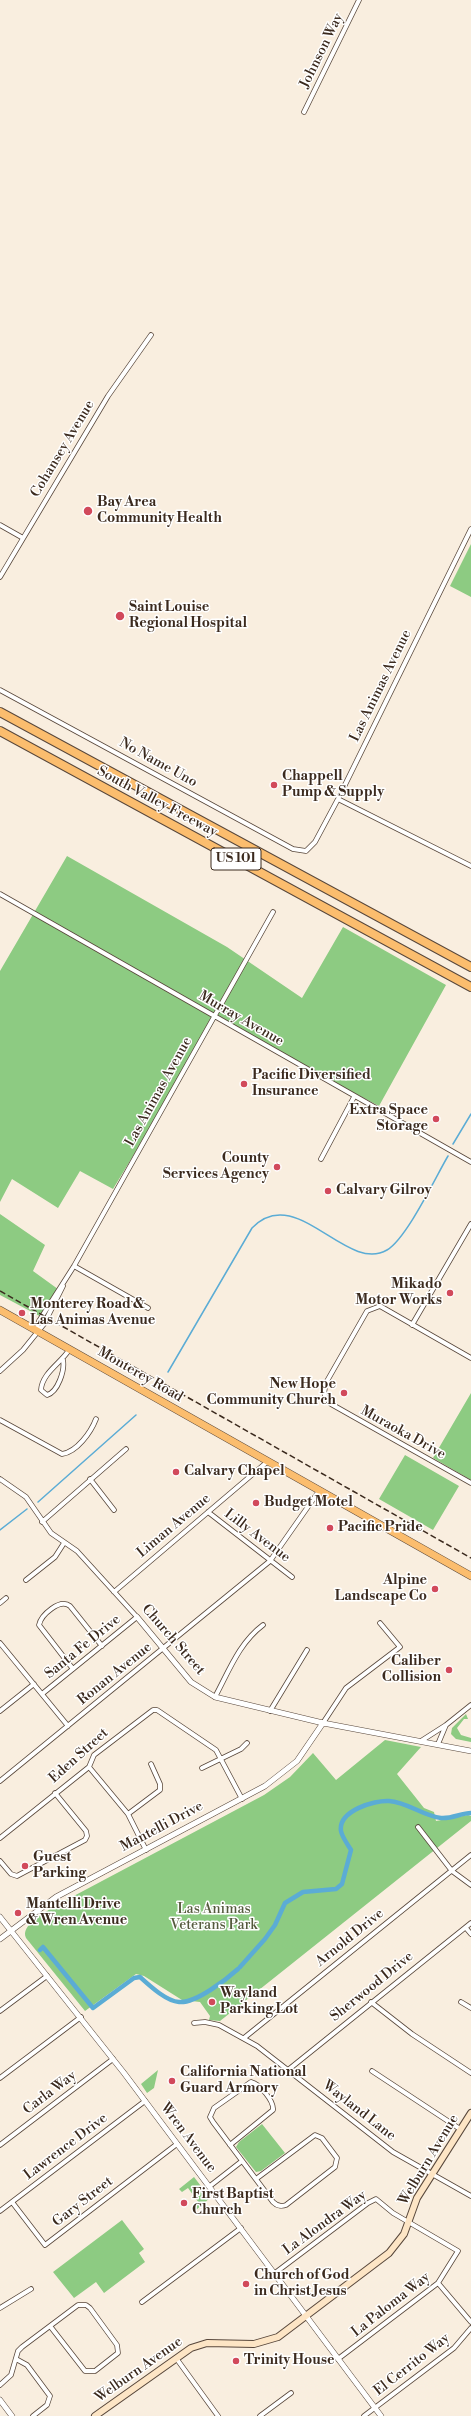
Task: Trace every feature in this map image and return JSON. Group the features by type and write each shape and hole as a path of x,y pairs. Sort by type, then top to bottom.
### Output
{"highway":[{"name":"South Valley Freeway","path":"0,712 471,967"},
{"name":"South Valley Freeway","path":"0,731 471,987"}],"main road":[{"name":"Monterey Road","path":"0,1310 471,1576"},
{"name":"Welburn Avenue","path":"95,2416 191,2348 203,2344 254,2344 272,2339 306,2317 389,2253 401,2239 412,2207 431,2174 471,2113"}],"street":[{"name":"Johnson Way","path":"304,112 359,0"},
{"name":"Cohansey Avenue","path":"0,577 108,396 151,335"},
{"path":"0,525 23,538"},
{"name":"Las Animas Avenue","path":"306,851 315,842 338,799 471,529"},
{"name":"No Name Uno","path":"0,690 293,849 306,851"},
{"path":"338,799 471,866"},
{"name":"Murray Avenue","path":"0,894 354,1097 471,1162"},
{"name":"Las Animas Avenue","path":"3,1366 23,1350 36,1331 44,1324 64,1283 273,912"},
{"path":"322,1159 354,1097"},
{"path":"471,1224 412,1325 471,1358"},
{"path":"74,1266 148,1308"},
{"name":"Muraoka Drive","path":"412,1325 380,1306 367,1311 327,1381 323,1391 326,1400 365,1424 471,1483"},
{"path":"63,1360 64,1371 54,1390 47,1395 41,1390 42,1385 50,1370 63,1360 69,1350"},
{"path":"0,1362 3,1366 0,1371"},
{"path":"0,1420 62,1454 70,1451 92,1432 96,1419"},
{"path":"42,1522 126,1449"},
{"name":"Liman Avenue","path":"114,1592 267,1462"},
{"name":"Church Street","path":"0,1479 26,1497 51,1533 77,1551 137,1617 191,1682 215,1697 270,1712 323,1724 471,1751"},
{"path":"90,1479 114,1510"},
{"name":"Ronan Avenue","path":"0,1781 164,1649 270,1561 319,1491"},
{"name":"Lilly Avenue","path":"208,1512 292,1577"},
{"path":"26,1580 55,1557 64,1543"},
{"path":"0,1603 6,1598"},
{"path":"73,1670 38,1626 40,1620 59,1604 65,1603 70,1606 102,1646"},
{"name":"Santa Fe Drive","path":"42,1694 137,1617"},
{"path":"323,1724 346,1688 384,1657 400,1647 380,1623"},
{"path":"215,1697 242,1646 249,1636 263,1625"},
{"path":"0,1643 68,1726"},
{"path":"270,1712 307,1650"},
{"path":"0,1711 34,1684"},
{"path":"421,1741 446,1725 471,1705"},
{"name":"Eden Street","path":"0,1838 89,1767 94,1756 149,1711 157,1710 180,1728 210,1745 222,1758"},
{"name":"Mantelli Drive","path":"0,1939 56,1897 270,1783 290,1767 308,1748 323,1724"},
{"path":"438,1744 446,1725"},
{"path":"202,1768 247,1743"},
{"path":"222,1758 242,1799"},
{"path":"128,1814 160,1790 160,1784 151,1764"},
{"path":"89,1767 128,1814 146,1850"},
{"path":"1,1864 11,1874 17,1876 83,1841 88,1836 85,1828 55,1793"},
{"path":"418,1827 452,1870 471,1885"},
{"name":"Arnold Drive","path":"244,2038 471,1855"},
{"name":"Wren Avenue","path":"0,1917 81,2017 210,2186 381,2416"},
{"name":"Sherwood Drive","path":"288,2070 471,1923"},
{"path":"466,1928 471,1934"},
{"path":"0,2011 47,1976"},
{"path":"372,2002 412,2034 471,2073"},
{"path":"461,2002 471,2008"},
{"path":"0,2078 81,2017"},
{"name":"Wayland Lane","path":"194,2023 205,2022 219,2025 244,2038 288,2070 356,2125 393,2152 471,2196"},
{"name":"Carla Way","path":"0,2145 113,2059"},
{"path":"372,2070 460,2129"},
{"path":"230,2145 273,2110 272,2102 253,2083 246,2084 214,2108 210,2115 211,2120 242,2161 256,2179 278,2206 286,2205 335,2167 336,2157 322,2138 317,2135 311,2137 256,2179"},
{"name":"Lawrence Drive","path":"0,2211 145,2101"},
{"name":"Gary Street","path":"12,2202 45,2245 177,2144"},
{"path":"210,2186 242,2161"},
{"name":"La Alondra Way","path":"275,2273 373,2200 380,2201 393,2213 408,2222"},
{"name":"La Paloma Way","path":"338,2359 438,2283 458,2251 408,2222"},
{"path":"142,2302 241,2228"},
{"path":"438,2283 471,2322"},
{"path":"0,2308 31,2290"},
{"path":"0,2385 11,2375 22,2347 78,2304 86,2305 90,2308 118,2349 118,2353 95,2371 85,2371 50,2326"},
{"name":"El Cerrito Way","path":"364,2416 454,2348 471,2328"},
{"path":"176,2358 218,2416"},
{"path":"16,2359 27,2365 50,2396 47,2405 33,2416"},
{"path":"260,2416 291,2393"},
{"path":"0,2400 12,2416"}],"green space":[{"path":"471,544 471,597 450,586"},
{"path":"67,856 227,947 302,998 343,927 446,985 379,1106 278,1053 217,1017 113,1189 80,1171 58,1208 12,1179 0,1202 0,971"},
{"path":"0,1214 45,1245 33,1271 62,1292 47,1320 0,1295"},
{"path":"471,1393 471,1480 433,1458"},
{"path":"405,1455 459,1486 433,1530 379,1499"},
{"path":"466,1714 468,1719 464,1719 457,1728 461,1735 471,1738 471,1742 456,1739 451,1734 452,1728"},
{"name":"Las Animas Veterans Park","path":"385,1740 421,1747 397,1774 424,1808 434,1812 436,1821 468,1815 471,1816 471,1821 220,2021 209,2020 210,2016 200,2002 182,2000 144,1976 136,1974 85,2011 26,1938 26,1929 39,1916 53,1907 264,1795 290,1777 313,1753 336,1780"},
{"path":"158,2070 154,2088 147,2093 141,2084"},
{"path":"262,2124 285,2153 261,2171 256,2172 236,2147 239,2142"},
{"path":"194,2177 210,2198 196,2210 194,2207 199,2203 188,2188 182,2192 179,2189"},
{"path":"122,2220 144,2249 139,2253 145,2262 104,2293 96,2282 74,2298 53,2272"}],"waterway":[{"path":"453,1144 471,1114"},
{"path":"168,1372 252,1228 269,1217 286,1215 303,1221 355,1250 371,1254 387,1250 395,1243 412,1221 448,1156"},
{"path":"38,1502 136,1415"},
{"path":"0,1530 27,1509"},
{"path":"240,1967 265,1939 275,1925 285,1903 303,1892 336,1889 342,1884 351,1850 341,1831 345,1818 351,1812 375,1802 389,1801 402,1804 434,1817 449,1818 471,1813"},
{"path":"40,1950 43,1947 93,2008 134,1978 140,1977 148,1985 169,1999 179,2002 186,2002 210,1990 238,1969"}],"railway":[{"path":"0,1291 471,1558"}],"place":[{"name":"Bay Area Community Health","path":"88,511"},
{"name":"Saint Louise Regional Hospital","path":"120,616"},
{"name":"Chappell Pump & Supply","path":"274,785"},
{"name":"Pacific Diversified Insurance","path":"244,1084"},
{"name":"Extra Space Storage","path":"436,1119"},
{"name":"County Services Agency","path":"277,1167"},
{"name":"Calvary Gilroy","path":"328,1191"},
{"name":"Mikado Motor Works","path":"450,1293"},
{"name":"Monterey Road & Las Animas Avenue","path":"22,1313"},
{"name":"New Hope Community Church","path":"344,1393"},
{"name":"Calvary Chapel","path":"176,1472"},
{"name":"Budget Motel","path":"256,1503"},
{"name":"Pacific Pride","path":"330,1528"},
{"name":"Alpine Landscape Co","path":"435,1589"},
{"name":"Caliber Collision","path":"449,1670"},
{"name":"Guest Parking","path":"25,1866"},
{"name":"Mantelli Drive & Wren Avenue","path":"18,1913"},
{"name":"Wayland Parking Lot","path":"212,2002"},
{"name":"California National Guard Armory","path":"172,2081"},
{"name":"First Baptist Church","path":"184,2203"},
{"name":"Church of God in Christ Jesus","path":"246,2284"},
{"name":"Trinity House","path":"236,2361"}]}
